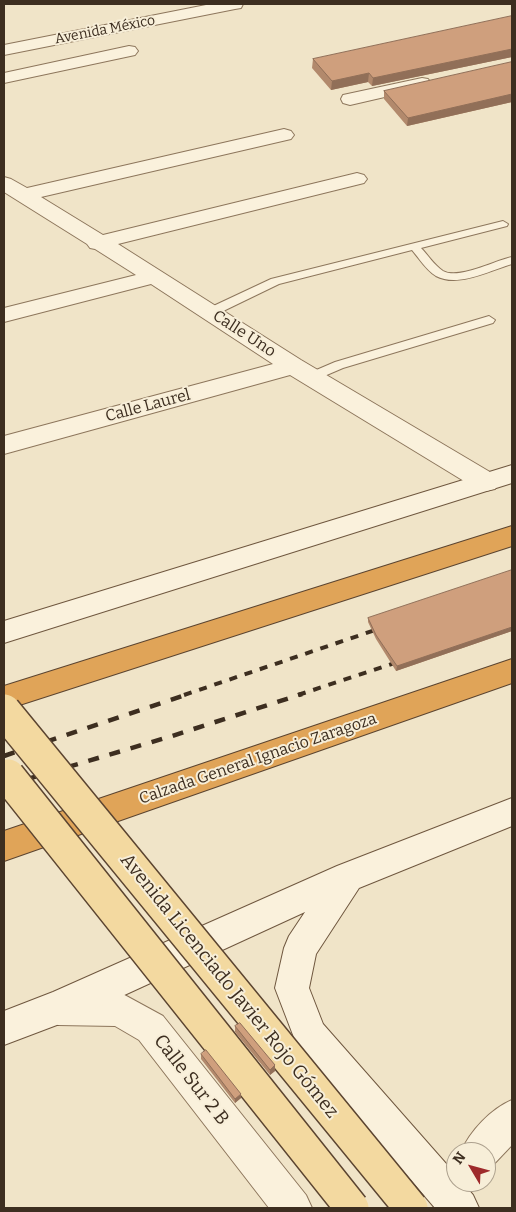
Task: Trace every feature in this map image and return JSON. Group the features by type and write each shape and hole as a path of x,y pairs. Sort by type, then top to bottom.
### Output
{"highway":[{"path":"4,698 512,536"},
{"name":"Calzada General Ignacio Zaragoza","path":"4,846 512,671"}],"main road":[{"name":"Avenida Licenciado Javier Rojo Gómez","path":"4,711 411,1208"},
{"path":"8,776 352,1208"}],"street":[{"name":"Avenida México","path":"4,50 235,4"},
{"path":"4,78 129,51"},
{"path":"350,99 436,80"},
{"path":"24,195 284,135"},
{"path":"97,242 358,179"},
{"name":"Calle Uno","path":"4,183 302,372 486,482"},
{"path":"4,315 153,277"},
{"name":"Calle Laurel","path":"4,445 302,372"},
{"path":"4,632 512,474"},
{"path":"4,621 46,619"},
{"path":"4,1028 58,1008 348,877 512,812"},
{"name":"Avenida Licenciado Javier Rojo Gómez","path":"348,877 301,948 292,988 310,1036 446,1184"},
{"name":"Calle Sur 2 B","path":"58,1008 119,1009 151,1028 292,1208"},
{"path":"489,1142 512,1118"}],"lane":[{"path":"210,312 275,281 503,224"},
{"path":"414,246 437,271 448,276 461,276 512,260"},
{"path":"302,372 339,365 489,320"}],"building":[{"path":"512,16 512,49 373,78 369,73 332,81 313,59"},
{"path":"512,62 512,94 408,118 384,91"},
{"path":"512,570 512,627 397,666 376,635 368,618"},
{"path":"240,1023 275,1065 270,1070 235,1026"},
{"path":"206,1050 241,1094 235,1099 201,1054"}],"railway":[{"path":"184,695 384,627"},
{"path":"298,695 404,660"},
{"path":"4,756 188,694"},
{"path":"4,786 172,736 302,694"}]}
